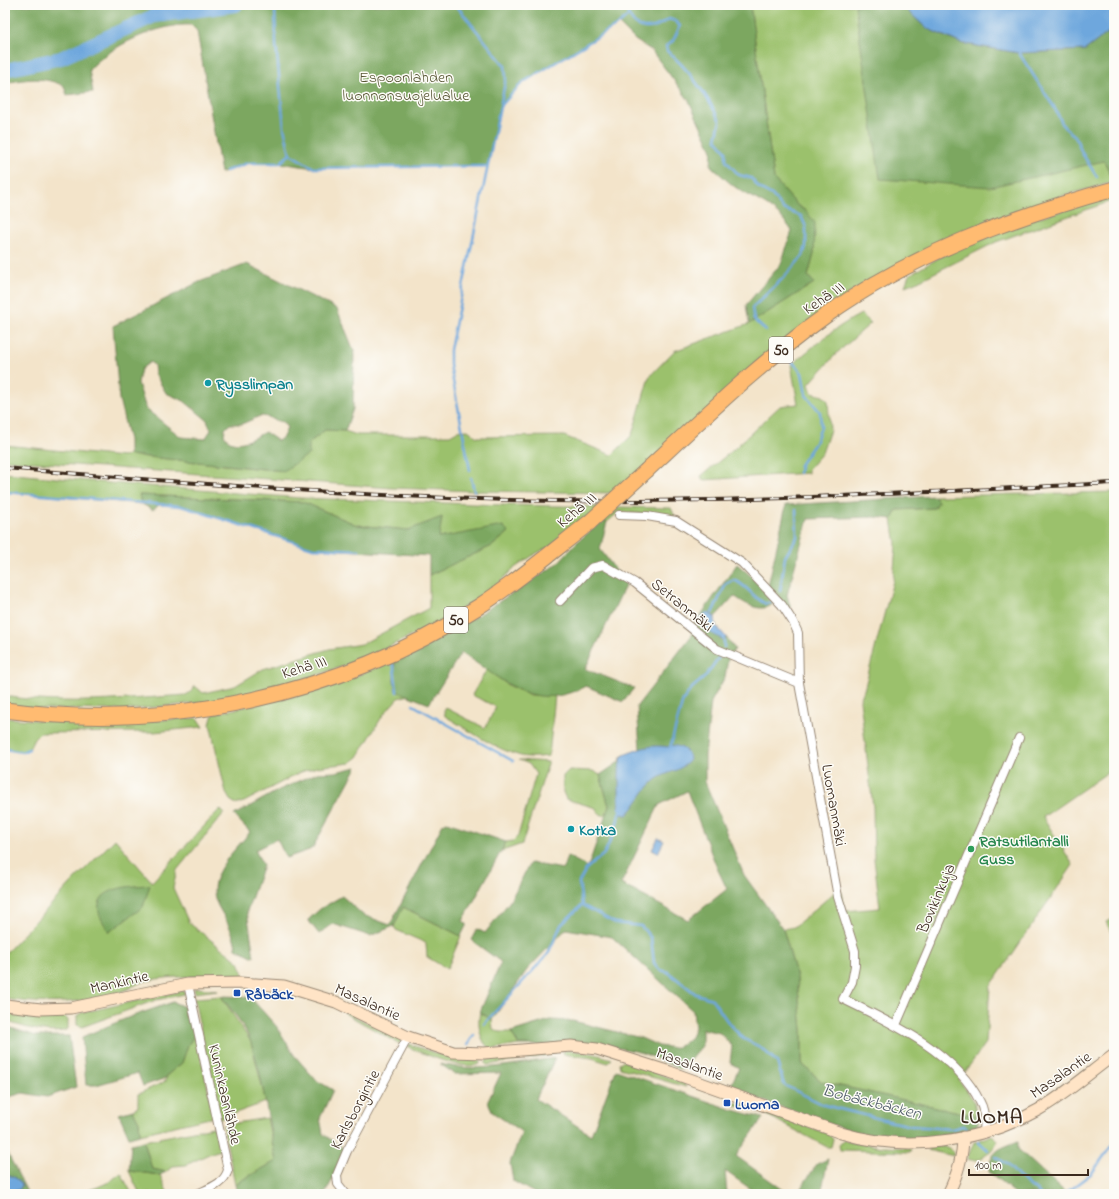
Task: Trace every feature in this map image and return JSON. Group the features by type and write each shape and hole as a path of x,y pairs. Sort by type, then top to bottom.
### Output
{"highway":[{"name":"Kehä III","path":"5,710 72,716 140,716 172,713 238,702 305,686 372,662 440,629 478,607 527,572 590,522 749,377 796,337 871,286 933,253 1002,224 1058,205 1114,189"}],"street":[{"name":"Luomanmäki","path":"619,514 647,516 676,521 742,563 754,573 782,605 794,622 798,633 799,683 838,897 855,951 855,966 852,982 843,999 896,1025 950,1062 965,1078 980,1102 984,1112 984,1132"},
{"name":"Setranmäki","path":"560,601 592,568 603,565 635,583 717,649 799,683"},
{"name":"Bovikinkuja","path":"896,1025 1018,738"},
{"name":"Mankintie","path":"5,1005 41,1009 71,1008 188,984 240,983"},
{"name":"Masalantie","path":"240,983 284,986 304,991 336,1002 408,1037 453,1052 484,1053 571,1046 596,1048 626,1057 841,1133 863,1139 895,1143 925,1143 963,1137 1014,1122 1039,1110 1114,1055"},
{"name":"Kuninkaanlähde","path":"188,984 228,1170 222,1182 197,1194"},
{"name":"Karlsborgintie","path":"346,1194 338,1184 337,1175 347,1151 408,1037"},
{"path":"948,1194 955,1181 963,1152 963,1137"}],"green space":[{"name":"Espoonlahden luonnonsuojelualue","path":"5,5 750,5 774,179 798,206 806,211 815,223 814,254 808,276 814,283 749,324 746,305 781,264 792,231 772,209 735,187 711,166 712,150 688,99 651,50 635,40 619,24 522,83 500,107 488,166 314,168 280,163 248,163 221,173 197,31 191,25 179,25 150,32 122,45 98,61 89,70 93,92 67,95 64,86 49,81 35,79 5,83"},
{"path":"750,5 1114,5 1114,152 1104,161 1114,182 1061,196 999,218 852,291 613,493 392,488 5,460 5,445 123,457 129,455 283,471 309,443 325,430 345,431 357,435 450,435 457,431 468,430 477,437 564,436 612,455 632,435 649,377 674,351 749,324 814,283 808,276 814,254 806,211 798,206 774,179"},
{"path":"855,5 908,5 908,11 926,28 960,43 1019,53 1085,50 1114,28 1114,180 1104,161 990,187 880,179"},
{"path":"1114,196 1114,200 996,242 905,286 909,275 942,256 1036,218"},
{"path":"247,264 337,309 354,351 353,409 345,431 325,430 309,443 309,454 284,471 129,455 129,440 119,399 113,326 199,282","holes":["150,362 154,365 155,374 166,393 184,401 207,420 211,430 205,439 181,437 146,409 138,383 141,369","260,416 283,422 287,428 283,437 278,441 265,432 249,440 238,443 228,440 224,435 225,429 230,424 242,424"]},
{"path":"861,314 871,323 837,353 809,384 812,393 823,396 828,401 830,430 822,453 808,469 808,473 703,480 701,476 734,449 780,406 798,404 791,365 833,331"},
{"path":"5,473 300,498 502,505 671,508 675,517 619,512 607,522 585,517 553,545 535,554 513,569 489,592 438,623 359,661 278,688 206,702 126,710 42,709 5,704 5,696 50,701 118,700 186,695 193,690 195,686 203,693 235,686 263,669 329,649 362,644 429,608 429,575 492,546 509,532 438,538 442,518 409,530 357,525 303,502 139,495 142,504 5,492"},
{"path":"1114,492 1114,768 1043,817 1073,865 990,987 986,1043 959,1080 974,1101 977,1116 822,1082 802,1064 802,1030 797,978 783,929 794,927 835,892 841,892 845,911 880,908 874,859 873,807 860,700 893,581 896,544 892,519 897,510 934,508 938,502 935,496"},
{"path":"139,495 303,502 357,525 408,530 442,517 439,538 503,526 509,532 492,546 429,575 429,556 313,548 181,506 159,505 153,510 142,504"},
{"path":"935,496 938,502 934,508 897,510 892,519 875,517 808,519 787,595 792,613 768,586 786,505"},
{"path":"602,521 607,522 600,549 626,584 585,669 634,688 623,702 586,686 567,694 550,696 534,695 506,683 461,653 429,704 396,691 394,681 395,660 480,614 557,564 575,544"},
{"path":"737,564 751,576 775,602 765,608 760,608 749,605 734,596 715,617 707,612 724,640 726,637 735,649 728,659 725,677 711,702 705,755 705,782 744,875 783,929 797,978 802,1030 802,1064 822,1082 977,1116 978,1124 973,1130 947,1136 911,1139 866,1136 729,1089 739,1068 730,1063 732,1046 720,1033 702,1029 702,1046 681,1070 658,1059 621,1048 577,1045 519,1045 511,1032 550,1020 573,1021 641,1038 659,1046 674,1048 683,1044 691,1037 695,1028 693,1011 612,937 566,929 527,970 492,1020 480,1012 501,962 471,940 477,929 485,933 510,901 530,863 563,869 567,856 588,867 609,806 600,775 619,762 622,756 640,749 637,706 692,635 693,626","holes":["687,791 717,868 727,889 688,920 621,884 659,805"]},
{"path":"395,660 394,681 396,691 410,695 398,698 383,715 358,757 350,763 317,767 301,772 244,802 236,804 230,800 226,793 210,724 213,714 303,694 339,683"},
{"path":"487,669 509,686 530,695 555,695 549,756 528,757 511,753 491,744 445,716 444,711 446,708 485,728 496,707 472,695"},
{"path":"5,718 91,724 197,718 203,727 154,732 40,733 34,739 29,749 22,752 5,749"},
{"path":"519,760 548,762 548,764 522,844 502,851 506,842 513,841 518,836 536,774 529,764"},
{"path":"357,767 312,849 286,858 277,839 255,850 263,865 247,911 254,957 236,948 232,931 218,906 214,895 214,885 222,866 250,832 234,815 279,790 317,773 335,772"},
{"path":"569,770 593,771 600,775 609,806 605,816 598,813 596,808 566,799 563,792 563,776"},
{"path":"220,809 224,813 177,870 173,888 189,923 239,962 245,978 195,976 170,977 145,981 126,990 94,999 79,1001 49,1003 5,999 5,954 75,879 115,839 152,882"},
{"path":"447,822 506,842 463,921 467,924 461,936 403,907 394,926 370,936 333,924 319,934 308,920 320,909 342,896 363,915 390,925 443,824"},
{"path":"150,885 143,907 109,932 99,912 99,903 103,897 109,892 117,889"},
{"path":"403,907 461,936 447,969 427,957 426,943 396,930 394,926"},
{"path":"1114,918 1114,938 1106,922"},
{"path":"194,989 218,990 195,993"},
{"path":"184,991 185,994 156,1000 82,1027 77,1025 77,1016 81,1013"},
{"path":"221,996 251,1042 266,1102 219,1119 194,998"},
{"path":"221,996 250,997 277,1027 294,1055 316,1080 333,1090 320,1118 323,1134 347,1151 325,1194 237,1194 235,1184 276,1161 263,1087 249,1037 242,1024"},
{"path":"173,1002 187,1008 196,1033 188,1045 182,1063 167,1075 166,1078 143,1086 138,1073 96,1085 86,1085 82,1037 127,1018"},
{"path":"344,1011 398,1038 401,1041 400,1044 346,1014"},
{"path":"5,1012 41,1016 63,1015 68,1020 68,1029 54,1032 28,1028 5,1021"},
{"path":"480,1012 492,1020 493,1029 500,1032 511,1032 519,1045 491,1049 487,1046 484,1043 480,1033"},
{"path":"5,1026 36,1036 69,1036 76,1087 47,1097 23,1093 5,1098"},
{"path":"196,1033 214,1117 140,1134 139,1122 133,1110 138,1107 138,1094 166,1081 167,1075 182,1063 188,1045"},
{"path":"409,1044 438,1054 459,1058 479,1059 480,1064 472,1066 454,1064 408,1047"},
{"path":"568,1050 591,1053 612,1059 608,1063 592,1058 563,1054 563,1051"},
{"path":"550,1051 552,1052 551,1055 487,1065 485,1063 487,1059"},
{"path":"555,1058 536,1099 591,1135 616,1070 730,1109 763,1118 736,1156 789,1194 758,1194 725,1171 727,1194 536,1194 513,1181 510,1163 522,1132 492,1112 488,1101 501,1073 455,1074 440,1064 455,1067 483,1068"},
{"path":"623,1061 684,1083 686,1087 620,1068 619,1063"},
{"path":"729,1102 744,1104 828,1134 833,1139 831,1147 827,1147 763,1113 730,1104"},
{"path":"133,1110 139,1122 140,1134 129,1137 119,1114"},
{"path":"267,1118 276,1161 235,1184 223,1125"},
{"path":"213,1127 215,1128 221,1150 186,1165 173,1166 166,1172 152,1169 144,1141"},
{"path":"992,1135 998,1140 986,1156 977,1160 967,1159 974,1142"},
{"path":"844,1140 882,1147 909,1148 911,1150 910,1152 840,1150 839,1145"},
{"path":"144,1141 152,1169 166,1172 160,1175 129,1171 131,1144"},
{"path":"1018,1141 1018,1149 1067,1194 1016,1194 989,1172 991,1159 994,1154 1001,1148"},
{"path":"944,1146 952,1151 954,1156 927,1150 930,1147"},
{"path":"5,1148 28,1194 5,1194"},
{"path":"828,1159 821,1194 797,1194 817,1164"},
{"path":"129,1171 160,1175 168,1194 140,1194"},
{"path":"121,1173 132,1194 77,1194 109,1182"}],"water":[{"path":"908,5 1114,5 1114,28 1085,50 1019,53 960,43 926,28 908,11"},
{"path":"707,612 715,617 716,626 726,637 724,640 709,632 703,626 700,617"},
{"path":"671,745 684,749 690,757 690,760 681,768 656,779 648,787 627,815 619,814 619,772 623,756 645,748 656,746 668,747"},
{"path":"658,838 664,841 658,853 652,850"},
{"path":"8,1175 14,1177 22,1185 19,1190 10,1191 9,1194 5,1194 5,1177"}],"waterway":[{"path":"5,70 61,58 154,16 236,5"},
{"path":"226,171 248,163 280,163 290,154 284,128 276,44 275,5"},
{"path":"456,5 505,66 506,78 450,350 450,365 470,470"},
{"name":"Bobäckbäcken","path":"625,5 628,14 636,25 648,28 654,27 669,19 675,21 680,26 673,41 666,46 667,51 683,66 697,83 720,121 716,139 726,151 726,161 739,175 751,178 759,188 772,195 783,209 801,216 806,227 806,246 803,256 752,308 754,320 766,331"},
{"path":"500,107 522,83 619,24 628,16"},
{"path":"1019,53 1054,107 1064,127 1075,136 1082,153 1097,177"},
{"path":"290,154 314,168 488,166"},
{"path":"1112,207 1114,212"},
{"name":"Bobäckbäcken","path":"790,359 802,373 806,395 820,412 821,427 815,443 800,465 799,473"},
{"path":"471,478 474,491"},
{"path":"5,492 181,506 313,548 359,550"},
{"name":"Bobäckbäcken","path":"780,591 785,557 797,537 796,510"},
{"name":"Bobäckbäcken","path":"712,613 726,584 734,580 739,582 766,604 771,602"},
{"name":"Bobäckbäcken","path":"724,640 724,647"},
{"name":"Bobäckbäcken","path":"670,748 683,700 692,688 705,677 719,657"},
{"path":"391,661 394,668 397,692"},
{"path":"413,705 513,761"},
{"path":"5,749 22,752 29,749"},
{"name":"Bobäckbäcken","path":"621,807 615,831 604,854 587,868 579,882 582,905 615,923 641,926 651,938 654,963 660,970 668,972 696,994 712,999 730,1025 744,1039 760,1047 777,1062 784,1085 824,1105 884,1120 912,1126 952,1129 963,1126 969,1130"},
{"path":"484,1024 548,954 561,925 582,905"},
{"path":"468,1044 474,1035"},
{"path":"978,1141 988,1150"},
{"path":"1064,1194 1092,1173 1114,1142"},
{"path":"996,1157 1007,1164 1019,1177 1040,1194"}],"railway":[{"path":"5,468 349,493 418,497 556,501 765,499 1114,483"}],"place":[{"name":"Rysslimpan","path":"208,383"},
{"name":"Kotka","path":"571,829"},
{"name":"Ratsutilantalli Guss","path":"971,849"},
{"name":"Råbäck","path":"237,993"},
{"name":"Luoma","path":"727,1103"}],"district":[{"name":"LUOMA","path":"992,1116"}]}
